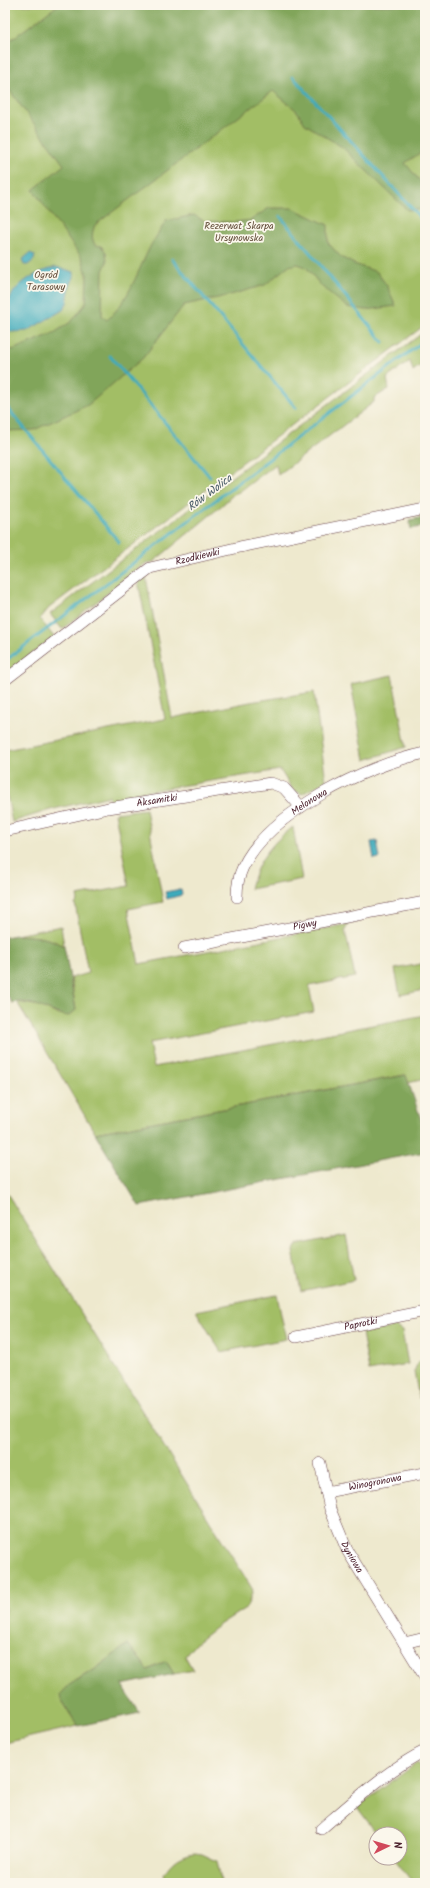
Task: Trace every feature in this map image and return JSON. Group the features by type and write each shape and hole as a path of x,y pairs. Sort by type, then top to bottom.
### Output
{"street":[{"name":"Rzodkiewki","path":"5,680 150,568 244,546 425,509"},
{"name":"Melonowa","path":"237,897 240,874 254,848 274,827 301,807 383,764 425,753"},
{"name":"Aksamitki","path":"5,831 108,808 271,783 284,788 301,807"},
{"name":"Pigwy","path":"184,948 425,902"},
{"name":"Paprotki","path":"296,1337 425,1311"},
{"name":"Dyniowa","path":"320,1462 330,1509 347,1550 425,1677"},
{"name":"Winogronowa","path":"326,1492 425,1473"},
{"path":"404,1642 425,1638"},
{"path":"321,1829 414,1756 425,1751"}],"green space":[{"name":"Rezerwat Skarpa Ursynowska","path":"5,5 425,5 425,325 49,608 40,619 54,637 5,674"},
{"path":"58,5 425,5 425,150 405,163 425,187 425,209 407,210 342,147 305,124 297,111 273,91 95,225 92,235 95,245 101,246 106,252 107,262 103,271 102,316 107,320 122,303 151,245 166,221 194,215 204,221 234,222 251,220 269,208 292,208 328,225 328,243 341,257 354,264 377,272 387,286 396,306 366,310 347,307 321,286 307,268 298,264 288,266 265,285 227,296 184,305 143,358 88,405 34,430 5,431 5,347 12,350 54,333 72,321 86,303 87,275 82,258 33,190 64,165 5,84 5,44"},
{"path":"425,331 425,362 413,371 410,361 387,378 389,389 374,398 374,402 278,475 276,464 239,492 234,494 157,559 153,562 146,563 62,629 50,614"},
{"path":"425,517 425,526 411,529 409,520"},
{"path":"146,577 172,718 250,702 314,692 326,781 302,794 293,790 280,770 142,792 144,797 110,804 109,796 50,810 12,822 5,785 5,750 165,719 138,581"},
{"path":"392,675 406,747 365,760 351,684"},
{"path":"146,809 163,902 128,909 139,964 349,924 345,930 355,977 309,986 314,1012 149,1043 154,1067 425,1015 425,1079 408,1083 405,1075 95,1133 17,1002 40,1006 59,1015 76,1010 71,978 88,973 75,904 78,901 77,896 129,886 115,813"},
{"path":"293,827 302,879 250,889 256,870 266,854 285,833"},
{"path":"61,926 64,946 47,939 16,935"},
{"path":"16,935 47,939 64,946 76,1010 69,1016 62,1015 33,1004 19,1002 12,1003 5,992 5,937"},
{"path":"425,963 425,990 400,995 395,969"},
{"path":"406,1075 425,1131 425,1152 139,1206 95,1133"},
{"path":"5,1190 253,1590 247,1607 219,1625 196,1643 185,1656 193,1670 174,1674 166,1661 148,1670 128,1644 94,1670 71,1683 61,1700 78,1726 5,1743"},
{"path":"346,1235 354,1280 301,1291 293,1251 297,1245"},
{"path":"277,1295 286,1339 221,1352 196,1311"},
{"path":"396,1327 402,1331 408,1364 369,1371 362,1333"},
{"path":"425,1361 425,1397 419,1398 414,1372 418,1362"},
{"path":"128,1644 148,1670 166,1661 174,1674 122,1685 140,1713 78,1726 61,1700 60,1695 71,1683 94,1670"},
{"path":"417,1763 425,1773 425,1883 413,1883 400,1866 408,1866 408,1826 371,1826 357,1807"},
{"path":"195,1853 202,1854 217,1861 221,1881 219,1883 168,1883 164,1874 173,1862 180,1857"}],"water":[{"path":"30,253 35,255 34,260 28,265 24,265 22,260"},
{"path":"56,267 74,272 67,303 63,310 27,331 12,332 6,329 5,317 7,306 11,296 17,288 34,275"},
{"path":"377,841 380,858 374,859 371,842"},
{"path":"181,889 182,895 167,899 165,892"}],"waterway":[{"path":"293,77 425,223"},
{"path":"280,216 383,342"},
{"path":"172,259 296,408"},
{"name":"Rów Wolica","path":"5,661 425,340"},
{"path":"110,356 210,477"},
{"path":"5,405 119,542"}],"park label":[{"name":"Ogród Tarasowy","path":"46,280"}]}
